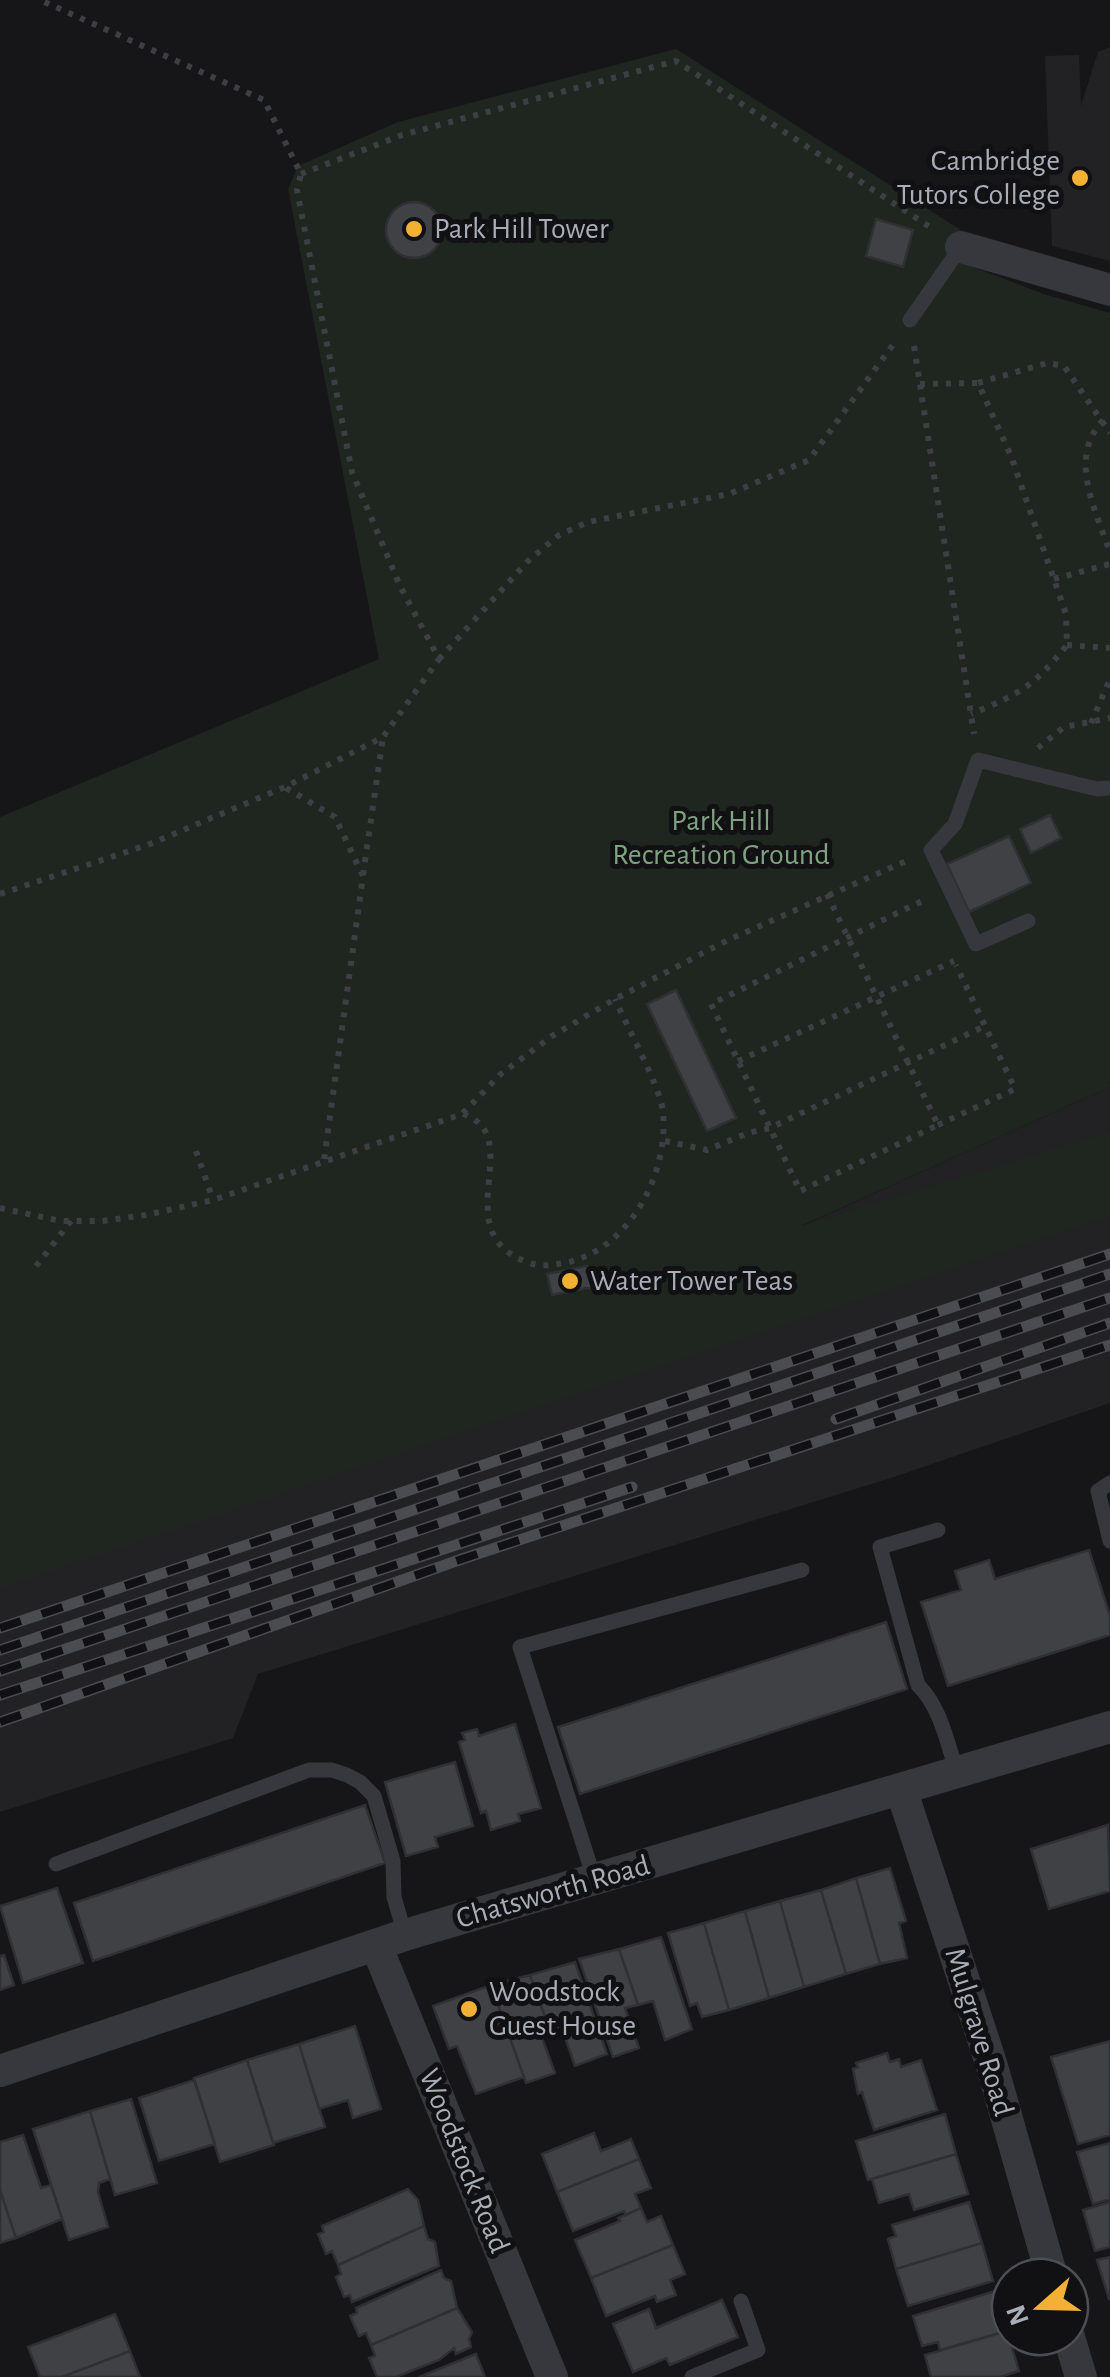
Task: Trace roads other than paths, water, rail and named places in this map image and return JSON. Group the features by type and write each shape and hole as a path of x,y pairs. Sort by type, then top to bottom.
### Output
{"street":[{"path":"961,247 1110,290"},
{"name":"Chatsworth Road","path":"0,2071 390,1940 1110,1727"},
{"name":"Mulgrave Road","path":"901,1789 990,2064 1046,2257"},
{"name":"Woodstock Road","path":"390,1940 552,2377"}],"lane":[{"path":"910,320 961,247"},
{"path":"1028,920 976,944 931,850 956,824 978,760 1110,788"},
{"path":"1110,1483 1098,1491 1098,1500 1110,1540"},
{"path":"938,1530 880,1547 918,1684 929,1696 942,1726 956,1773"},
{"path":"594,1881 520,1647 802,1570"},
{"path":"56,1864 309,1770 332,1770 360,1782 374,1796 393,1861 390,1940"},
{"path":"692,2377 758,2350 741,2301"}],"railway":[{"path":"0,1628 1110,1254"},
{"path":"0,1650 1110,1274"},
{"path":"0,1671 1110,1298"},
{"path":"836,1419 1110,1323"},
{"path":"0,1722 462,1559 1110,1345"},
{"path":"0,1695 632,1487"}],"place":[{"name":"Cambridge Tutors College","path":"1080,178"},
{"name":"Park Hill Tower","path":"414,229"},
{"name":"Water Tower Teas","path":"570,1281"},
{"name":"Woodstock Guest House","path":"469,2009"}],"park label":[{"name":"Park Hill Recreation Ground","path":"721,838"}]}
